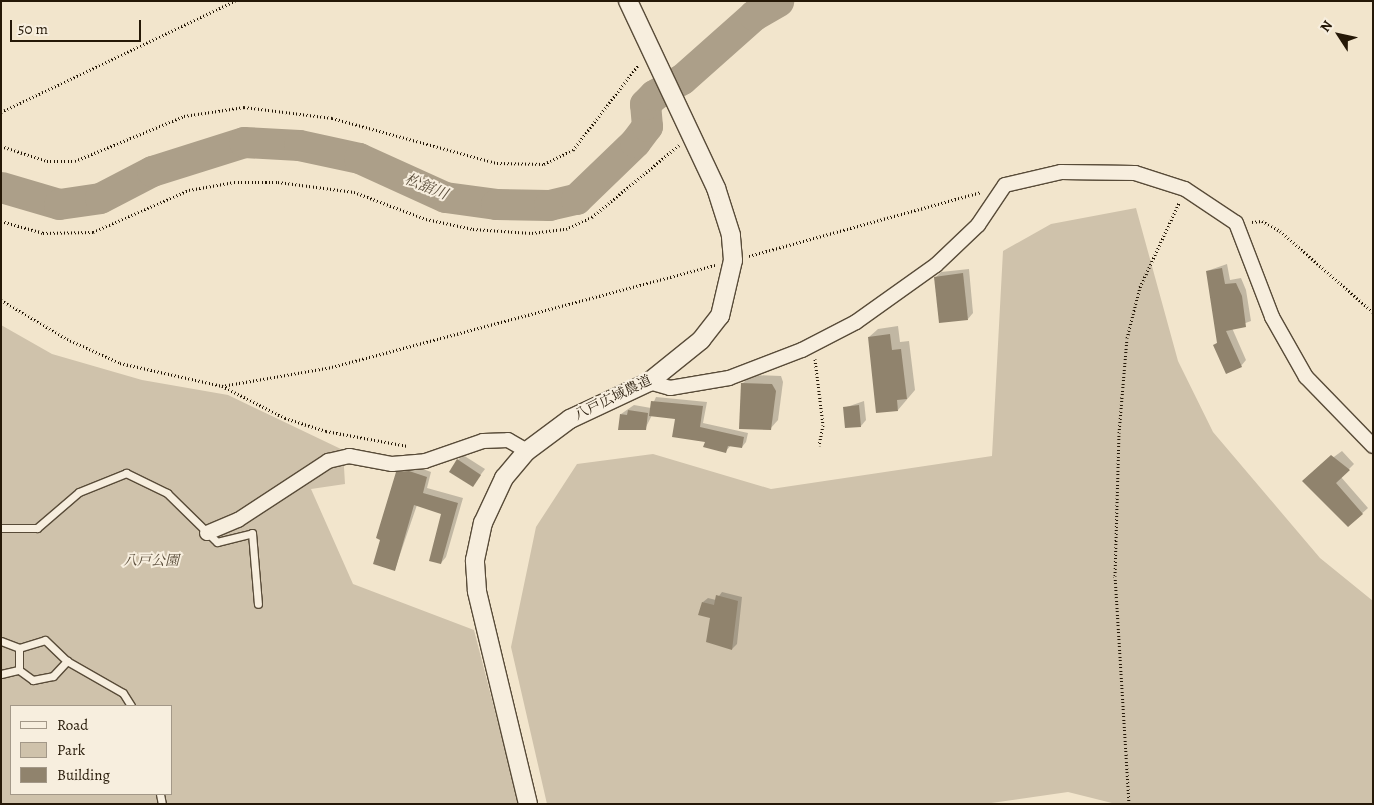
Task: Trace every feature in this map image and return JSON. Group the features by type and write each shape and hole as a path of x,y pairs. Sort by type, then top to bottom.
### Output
{"street":[{"name":"八戸広域農道","path":"528,804 477,591 475,560 494,499 527,451 570,419 649,382 701,340 720,316 732,260 731,235 716,188 628,1"},
{"path":"649,382 670,388 729,378 813,344 856,322 936,265 978,226 1005,185 1061,172 1116,173 1159,177 1185,188 1236,223 1272,317 1306,377 1373,446"},
{"path":"207,533 238,520 328,460 349,456 392,464 426,462 483,441 508,440 527,451"}],"lane":[{"path":"1,528 37,528 79,492 126,473 167,493 217,542 252,533 258,604"},
{"path":"1,641 19,648 45,640 67,661 123,693 130,705"},
{"path":"19,648 19,670"},
{"path":"1,674 19,670 33,680 53,676 67,661"}],"path":[{"path":"1,112 235,1"},
{"path":"1,146 47,161 75,162 184,116 244,108 332,118 497,163 544,164 573,150 654,55"},
{"path":"1,221 43,232 93,232 189,190 234,182 278,182 354,192 426,219 473,229 532,233 566,229 592,217 664,154 691,134"},
{"path":"222,386 332,367 1005,185"},
{"path":"1129,804 1115,576 1126,348 1140,287 1185,188"},
{"path":"1236,223 1262,221 1280,231 1373,312"},
{"path":"1,300 67,339 120,363 222,386 285,418 326,431 417,448"},
{"path":"813,344 823,425 819,446"}],"green space":[{"path":"1136,208 1178,361 1213,432 1320,558 1373,601 1373,804 1116,804 1068,792 984,804 547,804 511,647 536,527 577,464 653,454 771,489 992,456 1003,251 1051,224"},
{"name":"八戸公園","path":"1,325 52,354 142,380 228,395 343,450 345,484 311,489 353,584 474,630 519,804 1,804"}],"building":[{"path":"1222,268 1225,284 1236,283 1242,296 1246,327 1226,331 1242,367 1226,374 1213,345 1217,343 1206,271"},
{"path":"963,273 968,320 939,323 934,277"},
{"path":"890,334 892,350 901,349 907,399 897,400 898,411 876,413 868,337"},
{"path":"741,383 772,384 776,391 771,430 739,429"},
{"path":"651,401 703,406 700,427 744,437 742,448 728,446 726,453 703,447 705,442 672,437 675,419 649,416"},
{"path":"859,405 861,427 845,428 843,407"},
{"path":"628,410 648,413 646,430 618,430 620,414 627,415"},
{"path":"1331,455 1350,470 1336,483 1363,514 1348,527 1302,481"},
{"path":"457,459 481,475 473,487 449,472"},
{"path":"409,471 427,477 423,493 458,503 441,564 429,561 441,514 414,505 395,571 373,564 380,540 376,538 396,472"},
{"path":"716,595 738,601 732,650 706,642 710,618 698,615 702,602 714,605"}],"waterway":[{"name":"松舘川","path":"1,187 59,204 100,198 152,171 244,142 299,145 359,158 445,197 496,204 549,205 576,199 635,142 647,126 645,104 654,95 682,79 754,15 778,1"}]}
